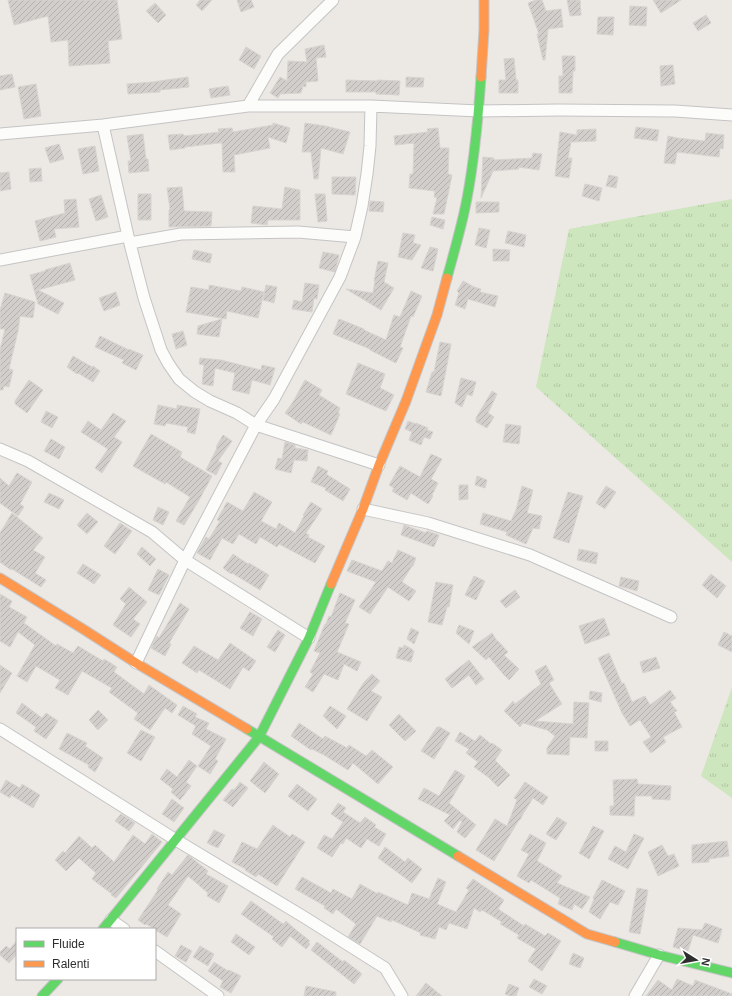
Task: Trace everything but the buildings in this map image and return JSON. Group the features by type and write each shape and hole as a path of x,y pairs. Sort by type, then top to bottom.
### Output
{"main road":[{"path":"104,928 259,737 309,638 363,509 379,465 406,401 437,314 464,213 479,111 484,30 484,0"},
{"path":"0,578 136,663 587,934 659,955 732,973"},
{"path":"42,996 57,980"}],"street":[{"path":"248,106 278,54 332,0"},
{"path":"0,134 103,125 248,106 370,106 479,111 675,111 732,115"},
{"path":"136,663 185,560 256,425 274,400 340,277 355,237 362,206 370,146 370,106"},
{"path":"103,125 129,240 144,298 161,350 179,379 195,392 210,401 237,413 256,425 379,465"},
{"path":"0,260 129,240 181,234 298,232 355,237"},
{"path":"0,449 28,461 152,532 185,560 309,638"},
{"path":"363,509 428,523 530,555 671,617"},
{"path":"0,729 176,840 385,968 402,996"},
{"path":"111,920 123,928"},
{"path":"156,952 218,996"},
{"path":"634,996 659,955"}],"green space":[{"path":"732,199 732,562 536,387 569,229"},
{"path":"732,687 732,798 701,776"}],"traffic: fast":[{"path":"447,278 462,221 473,162 481,77"},
{"path":"104,928 259,737 309,638 331,584"},
{"path":"247,729 458,856"},
{"path":"615,942 659,955 732,973"},
{"path":"42,996 57,980"}],"traffic: slow":[{"path":"481,77 484,0"},
{"path":"331,584 406,401 437,315 447,278"},
{"path":"0,578 136,663 247,729"},
{"path":"458,856 587,934 615,942"}]}
